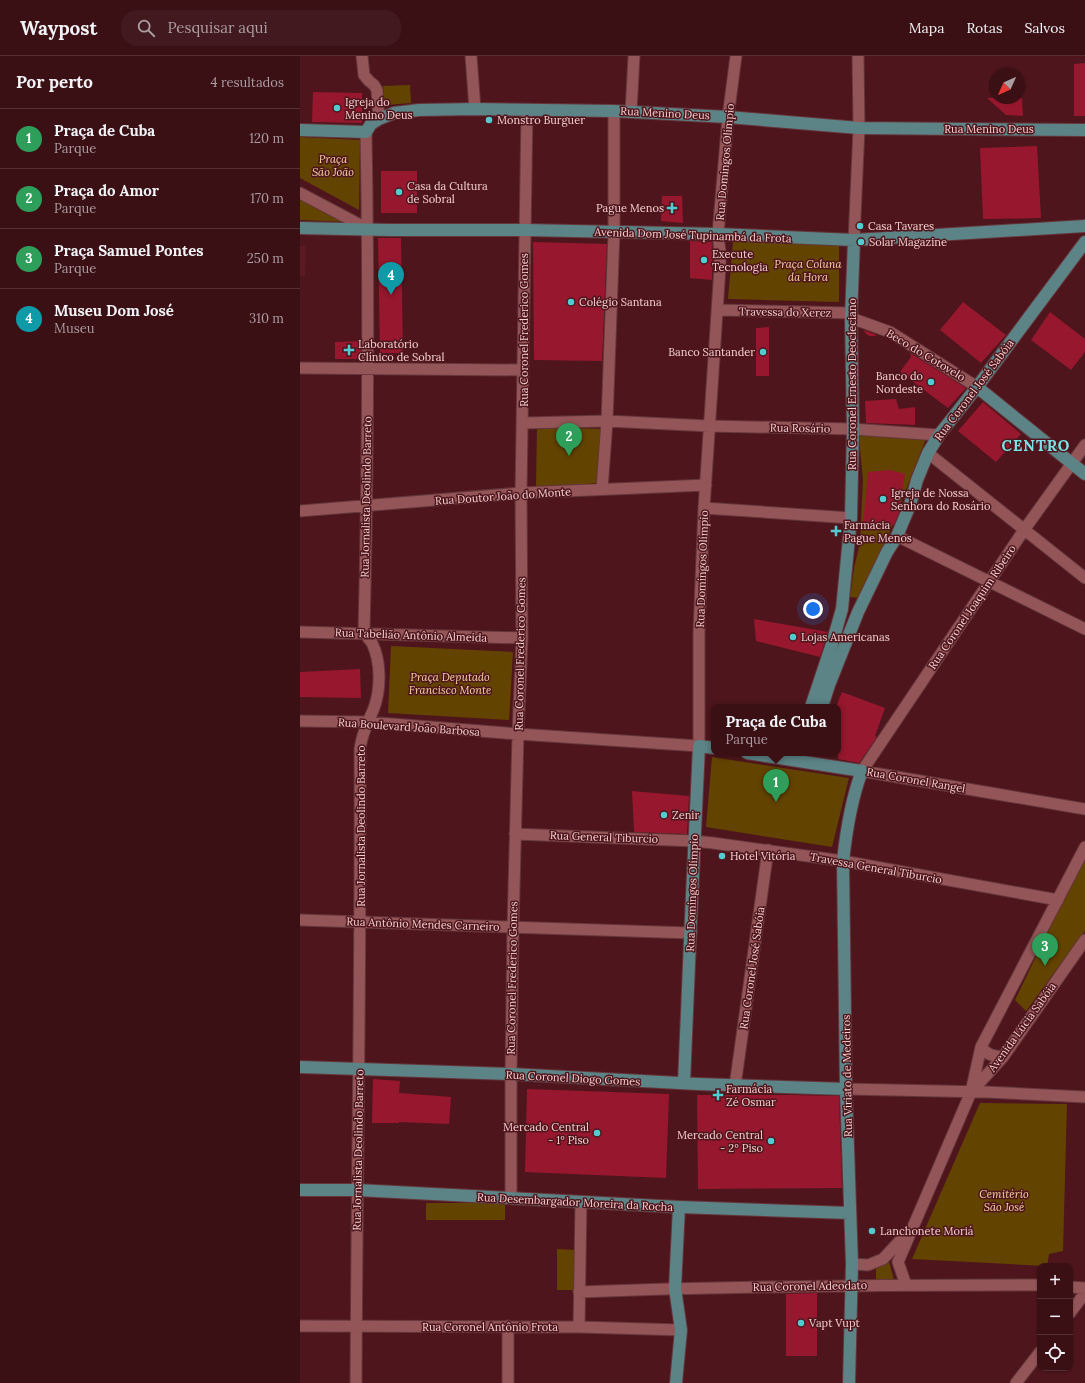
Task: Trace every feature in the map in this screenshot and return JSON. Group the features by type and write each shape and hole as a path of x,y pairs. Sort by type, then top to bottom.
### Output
{"main road":[{"name":"Rua Menino Deus","path":"366,132 371,124 394,113 408,111 476,109 614,111 728,117 859,128 1085,130"},
{"path":"300,130 366,132"},
{"name":"Avenida Dom José Tupinambá da Frota","path":"300,228 525,230 718,234 854,240 1085,226"},
{"name":"Rua Coronel Ernesto Deocleciano","path":"812,704 842,609 851,518 853,429 851,316 854,240"},
{"name":"Rua Coronel José Sabóia","path":"823,704 858,612 897,536 910,505 928,453 939,435 977,387 1085,242"},
{"path":"977,387 1085,474"},
{"path":"699,746 711,748"},
{"name":"Rua Domingos Olímpio","path":"684,1083 699,746"},
{"name":"Rua Coronel Rangel","path":"787,756 800,757 862,770"},
{"name":"Rua Viriato de Medeiros","path":"849,1383 852,1264 846,1089 843,861 844,847 857,784 862,770"},
{"name":"Rua Coronel Diogo Gomes","path":"300,1067 511,1074 735,1086 846,1089"},
{"name":"Rua Desembargador Moreira da Rocha","path":"300,1190 357,1190 679,1207 850,1212"},
{"path":"676,1383 681,1330 675,1288 679,1207"}],"street":[{"path":"362,56 364,75 377,90 379,119"},
{"path":"471,56 476,109"},
{"path":"631,112 634,56"},
{"name":"Rua Domingos Olímpio","path":"699,746 699,631 704,508 718,310 720,252 718,234 728,117 736,56"},
{"name":"Rua Coronel Ernesto Deocleciano","path":"854,240 859,128 858,56"},
{"name":"Rua Coronel Frederico Gomes","path":"510,1198 515,834 522,638 523,370 527,110"},
{"path":"602,489 607,421 614,233 614,111"},
{"name":"Rua Jornalista Deolindo Barreto","path":"356,1383 361,922 360,749 362,735 378,694 377,661 372,644 364,633 368,369 366,132"},
{"path":"300,193 368,229"},
{"name":"Travessa do Xerez","path":"718,310 851,316"},
{"name":"Beco do Cotovelo","path":"851,316 890,332 977,387"},
{"path":"300,368 523,370"},
{"name":"Rua Rosário","path":"523,423 607,421 709,426 853,429 939,435"},
{"name":"Rua Coronel Joaquim Ribeiro","path":"862,770 1024,530 1085,445"},
{"path":"928,453 1085,578"},
{"name":"Rua Doutor João do Monte","path":"300,511 522,493 706,485"},
{"path":"704,508 851,518"},
{"path":"897,536 1085,629"},
{"name":"Rua Tabelião Antônio Almeida","path":"300,632 522,638"},
{"name":"Rua Boulevard João Barbosa","path":"300,721 367,722 699,746"},
{"name":"Rua Coronel Rangel","path":"862,770 1085,809"},
{"name":"Rua General Tiburcio","path":"515,834 694,841"},
{"name":"Travessa General Tiburcio","path":"694,841 843,861 1058,900"},
{"path":"971,1092 981,1047 1085,847"},
{"name":"Rua Coronel José Sabóia","path":"735,1086 768,850"},
{"name":"Rua Antônio Mendes Carneiro","path":"300,920 691,933"},
{"name":"Avenida Lúcia Sabóia","path":"906,1285 898,1262 971,1092 1003,1057 1081,954 1085,940"},
{"path":"981,1047 990,1055 1003,1057"},
{"path":"846,1089 1085,1097"},
{"path":"579,1327 581,1202"},
{"name":"Avenida Lúcia Sabóia","path":"852,1264 868,1264 883,1259 915,1225"},
{"name":"Rua Coronel Adeodato","path":"579,1292 675,1288 1037,1285"},
{"path":"1073,1287 1085,1288"},
{"path":"1073,1309 1085,1293"},
{"name":"Rua Coronel Antônio Frota","path":"300,1326 508,1326 681,1330"},
{"path":"508,1326 508,1383"},
{"path":"1016,1383 1037,1356"}],"shaded area":[{"path":"300,246 306,246 305,276 300,276"}],"green space":[{"path":"410,85 411,103 385,105 383,86"},
{"name":"Praça São João","path":"300,137 360,140 359,210 300,178"},
{"name":"Praça São João","path":"300,197 346,222 300,220"},
{"name":"Praça Coluna da Hora","path":"839,238 839,302 728,299 733,242"},
{"path":"858,426 929,431 879,559 859,598 850,597 854,568 860,543 863,480"},
{"path":"537,427 604,429 601,483 536,487"},
{"name":"Praça Deputado Francisco Monte","path":"391,646 513,652 509,720 388,713"},
{"path":"712,757 849,778 832,847 706,827"},
{"path":"1085,855 1085,931 1026,1011 1015,1000"},
{"name":"Cemitério São José","path":"980,1103 1067,1104 1063,1251 1049,1254 1048,1263 1037,1263 1037,1265 912,1259"},
{"path":"426,1203 505,1203 505,1220 426,1220"},
{"path":"557,1249 576,1250 576,1290 557,1290"},
{"path":"889,1262 894,1280 876,1280 876,1268"}],"building":[{"path":"1085,63 1085,116 1074,116 1074,64"},
{"name":"Igreja do Menino Deus","path":"313,92 362,93 362,123 312,122"},
{"path":"994,104 1022,104 1023,116 1006,115"},
{"path":"1037,146 1041,218 983,219 980,148"},
{"name":"Casa da Cultura de Sobral","path":"381,171 417,171 417,213 381,213"},
{"name":"Pague Menos","path":"662,196 682,196 683,223 661,221"},
{"path":"378,238 401,238 403,353 380,353"},
{"name":"Execute Tecnologia","path":"690,241 712,242 712,280 690,278"},
{"name":"Colégio Santana","path":"533,242 607,244 602,361 534,360"},
{"path":"963,302 1006,335 981,363 940,330"},
{"path":"1050,312 1085,339 1085,352 1071,370 1031,340"},
{"name":"Banco Santander","path":"769,327 769,376 756,376 756,328"},
{"path":"864,330 877,335 869,336"},
{"name":"Laboratório Clínico de Sobral","path":"361,341 361,359 335,359 335,342"},
{"name":"Banco do Nordeste","path":"910,353 966,388 948,408 900,372 911,357"},
{"path":"896,399 899,409 915,407 915,425 866,423 865,401"},
{"path":"983,402 1021,434 996,462 958,431"},
{"name":"Igreja de Nossa Senhora do Rosário","path":"890,470 905,474 899,512 894,525 863,524 868,472"},
{"name":"Lojas Americanas","path":"754,619 828,632 820,657 756,641"},
{"path":"360,669 361,698 300,697 300,672"},
{"path":"842,692 885,708 875,736 877,737 859,763 838,759 838,756 841,756 841,704 837,704"},
{"name":"Zenir","path":"632,791 689,796 687,834 634,832"},
{"path":"373,1079 400,1081 399,1093 451,1097 449,1124 399,1122 372,1123"},
{"name":"Mercado Central - 1º Piso","path":"527,1089 669,1094 666,1178 525,1172"},
{"name":"Mercado Central - 2º Piso","path":"697,1095 839,1096 842,1188 698,1189"},
{"name":"Vapt Vupt","path":"817,1293 817,1356 786,1356 786,1294"}],"place":[{"name":"Igreja do Menino Deus","path":"337,108"},
{"name":"Monstro Burguer","path":"489,120"},
{"name":"Casa da Cultura de Sobral","path":"399,192"},
{"name":"Pague Menos","path":"672,208"},
{"name":"Casa Tavares","path":"860,226"},
{"name":"Solar Magazine","path":"861,242"},
{"name":"Execute Tecnologia","path":"704,260"},
{"name":"Museu Dom José","path":"391,295"},
{"name":"Colégio Santana","path":"571,302"},
{"name":"Laboratório Clínico de Sobral","path":"349,350"},
{"name":"Banco Santander","path":"763,352"},
{"name":"Banco do Nordeste","path":"931,382"},
{"name":"Praça do Amor","path":"569,456"},
{"name":"Igreja de Nossa Senhora do Rosário","path":"883,499"},
{"name":"Farmácia Pague Menos","path":"836,531"},
{"name":"Lojas Americanas","path":"793,637"},
{"name":"Praça de Cuba","path":"776,802"},
{"name":"Zenir","path":"664,815"},
{"name":"Hotel Vitória","path":"722,856"},
{"name":"Praça Samuel Pontes","path":"1045,966"},
{"name":"Farmácia Zé Osmar","path":"718,1095"},
{"name":"Mercado Central - 1º Piso","path":"597,1133"},
{"name":"Mercado Central - 2º Piso","path":"771,1141"},
{"name":"Lanchonete Moriá","path":"872,1231"},
{"name":"Vapt Vupt","path":"801,1323"}],"district":[{"name":"CENTRO","path":"1036,445"}]}
